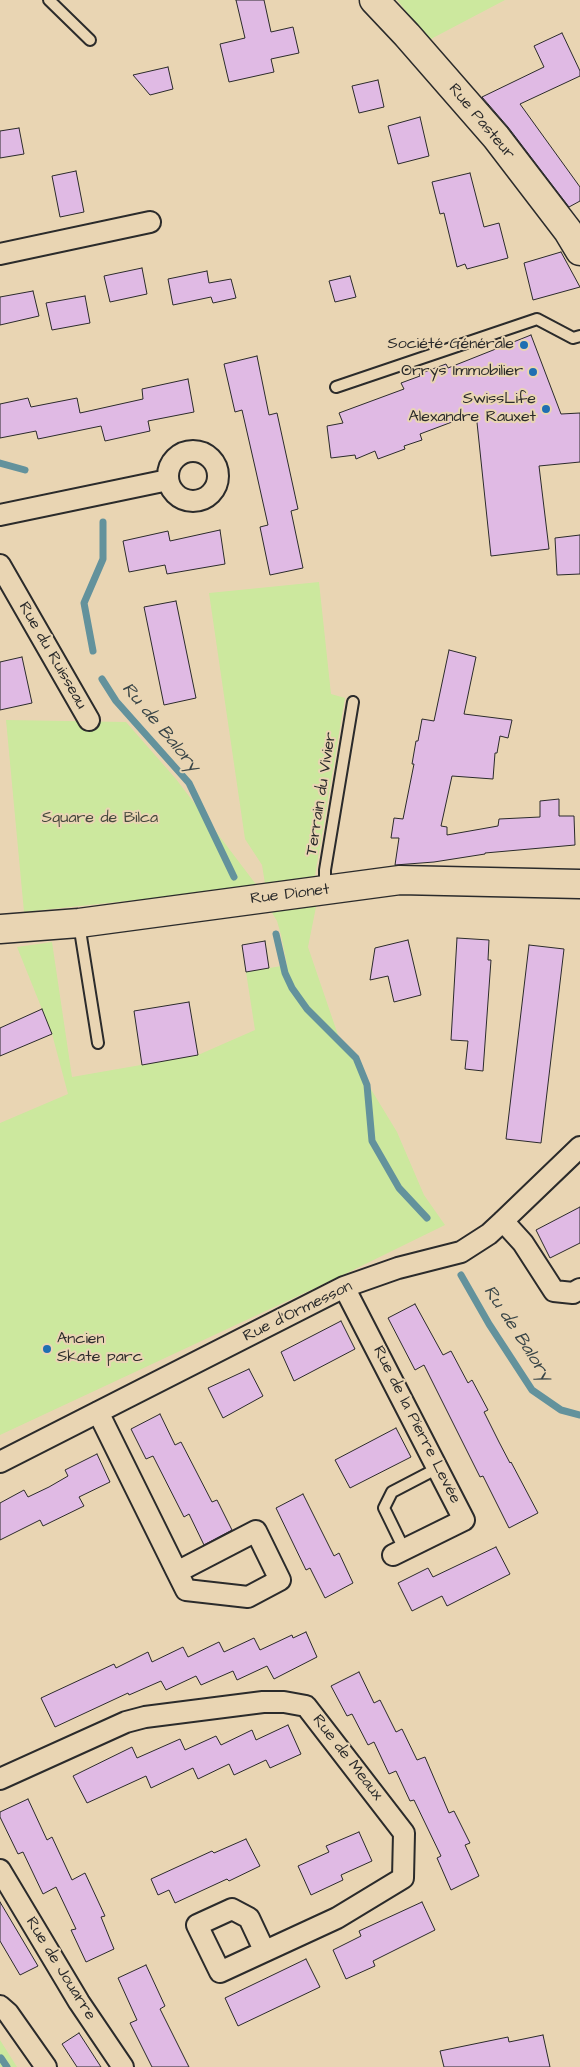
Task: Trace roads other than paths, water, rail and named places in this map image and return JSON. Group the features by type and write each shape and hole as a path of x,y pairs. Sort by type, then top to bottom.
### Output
{"street":[{"name":"Rue Pasteur","path":"374,0 407,34 496,137 576,235"},
{"path":"0,254 150,222"},
{"path":"0,514 168,480"},
{"name":"Rue du Ruisseau","path":"0,565 89,720"},
{"name":"Rue Dionet","path":"0,929 79,924 400,880 580,884"},
{"name":"Rue d'Ormesson","path":"0,1462 344,1287 398,1268 461,1252 488,1234 503,1221 580,1147"},
{"path":"503,1221 523,1243 554,1291 573,1293 580,1289"},
{"name":"Rue de la Pierre Levée","path":"344,1287 464,1520 398,1552"},
{"path":"98,1412 177,1572 186,1590 248,1597 280,1580 256,1530 177,1572"},
{"name":"Rue de Meaux","path":"0,1779 126,1722 146,1717 263,1702 284,1702 306,1706 404,1833 403,1878 337,1918 264,1950"},
{"name":"Rue de Jouarre","path":"0,1870 79,2002 123,2067"},
{"path":"0,2006 8,2013 46,2067"}],"lane":[{"path":"49,0 90,40"},
{"path":"336,387 536,319 572,338 580,336"},
{"name":"Terrain du Vivier","path":"325,891 325,870 353,702"},
{"path":"79,924 98,1043"},
{"path":"398,1552 384,1508 392,1492 438,1468"}],"waterway":[{"name":"Ru de Balory","path":"0,463 25,470"},
{"name":"Ru de Balory","path":"93,651 84,603 103,559 103,522"},
{"name":"Ru de Balory","path":"102,679 116,701 189,783 234,877"},
{"name":"Ru de Balory","path":"276,934 285,973 292,988 307,1009 356,1058 367,1085 372,1141 399,1188 427,1218"},
{"name":"Ru de Balory","path":"461,1275 489,1324 532,1390 561,1410 580,1415"},
{"path":"1,2058 7,2067"}],"place":[{"name":"Société Générale","path":"524,345"},
{"name":"Orrys Immobilier","path":"533,372"},
{"name":"SwissLife Alexandre Rauxet","path":"546,409"},
{"name":"Ancien Skate parc","path":"47,1349"}],"park label":[{"name":"Square de Bilca","path":"100,819"}]}
